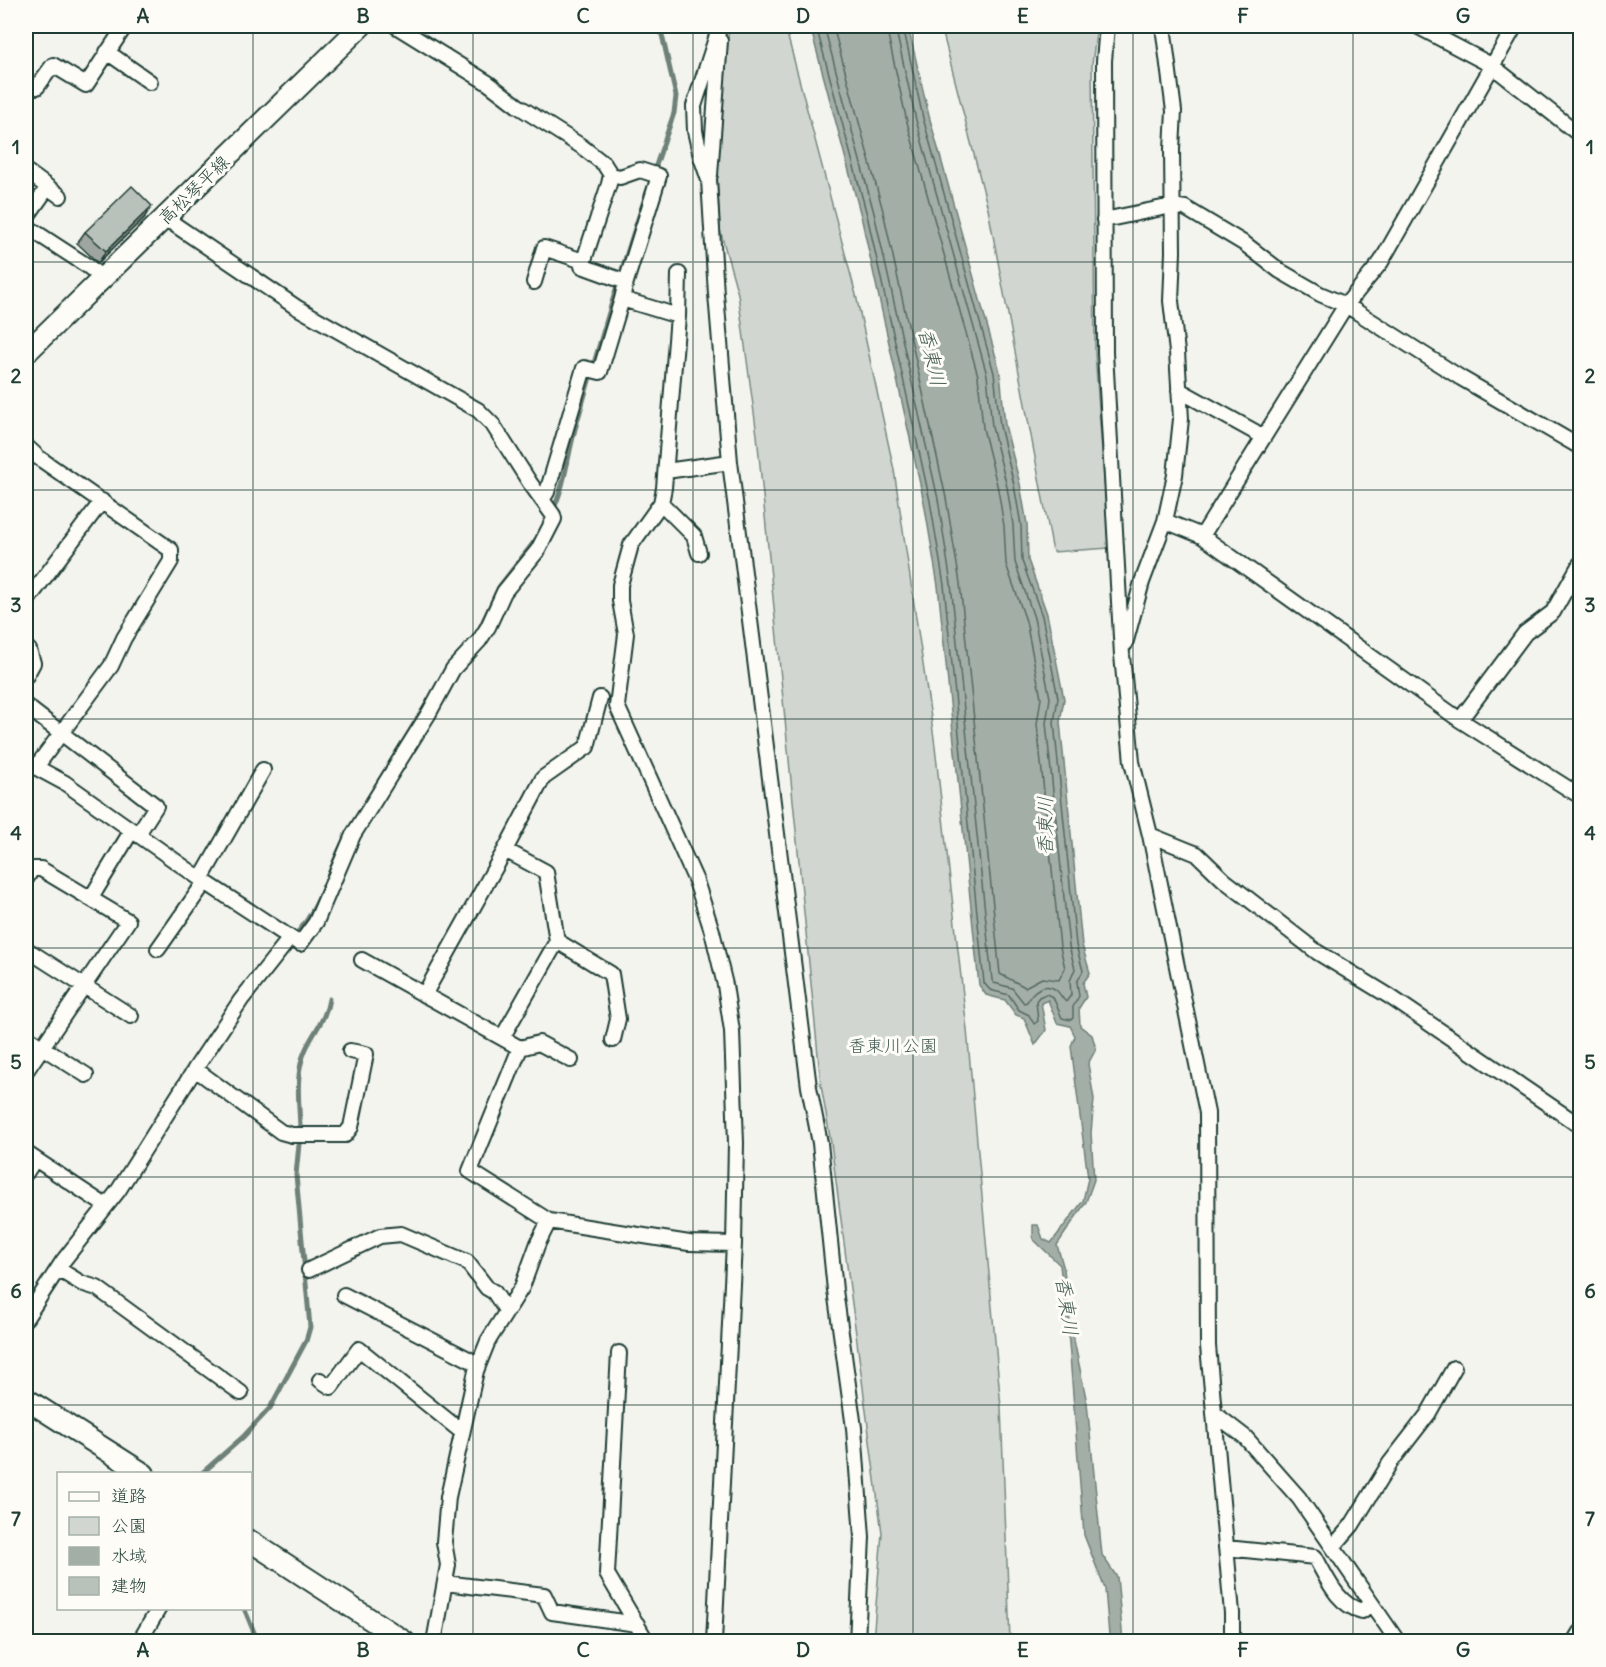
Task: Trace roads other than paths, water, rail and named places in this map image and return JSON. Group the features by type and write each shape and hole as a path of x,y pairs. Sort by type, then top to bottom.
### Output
{"main road":[{"name":"高松琴平線","path":"26,353 361,26"},
{"path":"26,1399 142,1472"},
{"path":"252,1542 405,1641"}],"street":[{"path":"37,87 54,65 86,85 125,26"},
{"path":"396,26 488,83 518,106 581,146 603,164 611,175 620,177 640,170 659,176 622,280 622,299 600,372 584,368 547,492 548,508"},
{"path":"709,180 695,131 694,106 720,26"},
{"path":"720,26 709,180 730,462 809,1087 820,1143 835,1290 854,1428 862,1538 857,1641"},
{"path":"1107,26 1104,61 1105,353 1122,655 1132,762 1150,835 1207,1113 1208,1346 1232,1641"},
{"path":"1122,655 1142,582 1165,521 1175,475 1180,430 1171,301 1174,111 1163,26"},
{"path":"1417,26 1491,65 1581,135"},
{"path":"1202,536 1347,305 1381,262 1515,26"},
{"path":"107,52 150,82"},
{"path":"26,171 60,196"},
{"path":"611,175 582,266 622,280"},
{"path":"26,218 48,187"},
{"path":"1104,220 1172,206 1185,208 1245,244 1280,271 1320,294 1347,305 1461,378 1581,447"},
{"path":"26,446 39,458 171,550 171,561 124,638 111,666 62,733 31,765 65,783 203,880 300,944 315,922 353,835 429,713 453,669 479,641 504,592 538,550 554,519 493,425 478,410 296,307 165,218"},
{"path":"26,225 102,278"},
{"path":"534,282 544,248 583,261"},
{"path":"679,274 666,471 661,502 632,545 620,585 620,601 626,634 617,706 696,881 712,931 725,985 732,1031 736,1143 734,1244 714,1641"},
{"path":"622,299 678,316"},
{"path":"1179,390 1255,432"},
{"path":"666,471 730,462"},
{"path":"26,602 102,501"},
{"path":"661,502 694,536 699,553"},
{"path":"1165,521 1202,536 1460,720 1581,796"},
{"path":"1460,720 1525,633 1553,612 1581,564"},
{"path":"26,647 33,663 26,676"},
{"path":"424,995 543,778 587,747 600,698"},
{"path":"26,706 156,806 135,832 91,898"},
{"path":"158,948 203,880 263,770"},
{"path":"1150,835 1197,854 1224,880 1317,952 1389,996 1581,1126"},
{"path":"502,1038 557,941 546,872 505,850"},
{"path":"26,879 32,869 41,869 128,921 26,1071"},
{"path":"26,1318 58,1269 118,1191 241,1000 290,938"},
{"path":"557,941 611,974 618,1019 613,1040"},
{"path":"26,949 131,1016"},
{"path":"362,960 520,1048 539,1043 571,1060"},
{"path":"26,1037 86,1075"},
{"path":"520,1048 470,1171 549,1221 689,1243 734,1244"},
{"path":"195,1069 281,1132 292,1135 345,1135 351,1127 366,1054 350,1051"},
{"path":"26,1173 30,1156 106,1206"},
{"path":"434,1641 448,1565 444,1542 448,1497 478,1364 488,1341 522,1287 538,1243 549,1221"},
{"path":"309,1270 380,1236 402,1234 467,1262 506,1310"},
{"path":"58,1269 81,1283 97,1288 241,1393"},
{"path":"344,1295 478,1364"},
{"path":"320,1380 331,1387 359,1349 462,1432"},
{"path":"619,1353 607,1574 647,1641"},
{"path":"1333,1547 1352,1525 1390,1463 1428,1414 1454,1368"},
{"path":"1214,1413 1245,1437 1299,1498 1398,1641"},
{"path":"1226,1548 1315,1557 1341,1600 1351,1608 1362,1611 1371,1603"},
{"path":"445,1582 543,1594 552,1612 637,1624"},
{"path":"139,1641 158,1610"},
{"path":"1574,1641 1581,1632"}],"water":[{"name":"香東川","path":"810,26 908,26 929,116 1000,372 1005,425 1020,484 1027,524 1028,560 1047,614 1064,699 1060,722 1082,945 1090,973 1083,983 1086,997 1079,1008 1080,1026 1092,1035 1096,1049 1088,1064 1094,1099 1091,1133 1094,1180 1086,1202 1057,1245 1064,1269 1068,1311 1087,1403 1102,1555 1117,1577 1123,1641 1106,1641 1109,1635 1105,1589 1084,1535 1069,1343 1060,1265 1033,1239 1033,1225 1038,1225 1043,1239 1051,1243 1083,1201 1088,1178 1071,1046 1075,1036 1070,1026 1057,1023 1048,1000 1041,1003 1046,1030 1035,1045 1024,1018 1016,1015 1005,1000 986,995 979,985 938,586 924,502 861,216"}],"waterway":[{"path":"653,174 674,113 676,96 660,26"},
{"path":"553,510 561,489 574,433 612,304 649,186"},
{"path":"478,632 499,587 538,537"},
{"path":"355,820 429,700"},
{"path":"297,933 319,899 346,836"},
{"path":"300,1127 298,1088 302,1060 325,1013 329,999"},
{"path":"203,1472 243,1437 270,1408 306,1341 310,1327 296,1175 299,1144"},
{"path":"245,1610 258,1642"}],"park label":[{"name":"香東川公園","path":"893,1046"}]}
